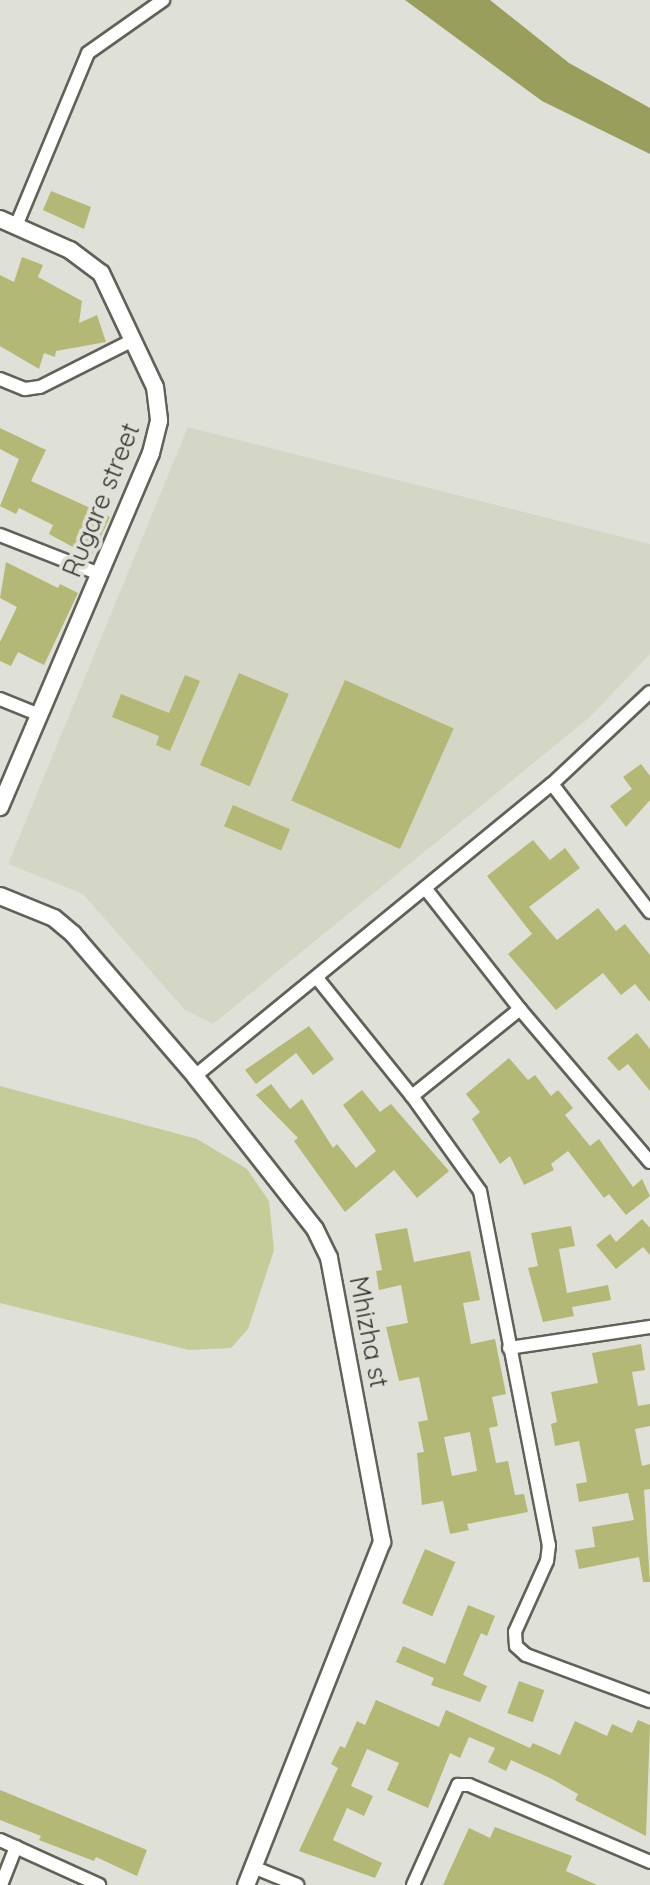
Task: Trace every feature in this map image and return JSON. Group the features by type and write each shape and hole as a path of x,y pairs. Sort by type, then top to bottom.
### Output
{"street":[{"path":"16,226 88,53 163,0"},
{"name":"Rugare street","path":"0,219 97,267 159,400 158,431 0,807"},
{"path":"0,379 25,389 40,387 133,340"},
{"path":"0,535 97,573"},
{"path":"195,1076 552,784 650,692"},
{"path":"0,699 37,714"},
{"path":"552,784 649,910"},
{"path":"425,888 520,1009 650,1162"},
{"name":"Mhizha st","path":"0,896 54,918 73,934 195,1076 326,1247 382,1523 377,1560 246,1885"},
{"path":"317,978 412,1096 480,1191 549,1545 547,1561 515,1632 516,1646 526,1655 650,1701"},
{"path":"412,1096 520,1009"},
{"path":"509,1348 650,1327"},
{"path":"413,1885 458,1785 469,1785 650,1862"},
{"path":"0,1840 99,1885"},
{"path":"1,1885 16,1847"},
{"path":"253,1867 297,1885"}],"shaded area":[{"path":"405,0 490,0 569,63 650,108 650,154 542,101"},
{"path":"188,427 650,544 650,654 590,717 213,1024 185,1010 83,894 8,864"},
{"path":"0,1086 197,1139 247,1169 269,1201 274,1250 248,1329 231,1348 189,1350 0,1303"}],"building":[{"path":"51,191 91,207 84,229 43,210"},
{"path":"22,257 43,265 38,277 82,301 79,323 97,315 106,342 56,351 55,357 44,353 39,369 0,346 0,275 14,282"},
{"path":"0,428 46,450 31,481 110,517 91,557 49,534 53,525 19,508 16,514 0,506 19,459 0,449"},
{"path":"6,562 58,588 60,584 78,593 44,665 18,652 11,666 0,661 0,642 17,607 0,598"},
{"path":"239,673 289,694 250,786 200,765"},
{"path":"185,675 200,681 170,751 156,745 159,736 112,717 121,694 169,713"},
{"path":"345,680 454,728 400,849 291,801"},
{"path":"641,764 650,776 650,800 626,827 610,806 632,789 623,777"},
{"path":"233,805 290,829 281,850 224,826"},
{"path":"533,840 550,860 565,848 580,868 529,907 557,940 598,908 616,931 625,924 650,955 650,1002 635,984 621,995 603,973 556,1010 508,954 532,934 487,876"},
{"path":"309,1026 334,1059 313,1075 296,1053 256,1084 245,1070"},
{"path":"637,1033 650,1049 650,1091 628,1064 619,1071 607,1058"},
{"path":"509,1058 528,1080 535,1075 551,1096 558,1090 573,1108 565,1115 590,1146 599,1139 633,1187 642,1179 650,1196 626,1215 609,1194 604,1198 568,1151 551,1164 554,1170 524,1185 510,1156 500,1164 472,1119 480,1112 466,1094"},
{"path":"271,1084 290,1109 302,1099 333,1148 337,1144 356,1168 376,1151 343,1105 362,1090 380,1112 391,1104 449,1171 417,1198 394,1170 345,1212 294,1141 298,1138 256,1095"},
{"path":"642,1219 650,1228 650,1255 643,1247 616,1269 596,1245 610,1234 616,1242"},
{"path":"571,1226 575,1246 559,1249 567,1293 608,1285 611,1300 572,1307 574,1316 543,1322 528,1268 538,1266 531,1233"},
{"path":"407,1228 414,1262 470,1251 480,1300 463,1303 471,1344 495,1339 506,1394 492,1397 498,1426 489,1428 496,1463 508,1461 515,1495 524,1494 528,1512 467,1524 469,1530 450,1534 443,1501 422,1505 417,1453 424,1452 418,1422 428,1420 419,1377 399,1381 386,1327 408,1323 401,1285 379,1290 376,1271 382,1270 375,1234","holes":["470,1432 477,1471 452,1476 444,1437"]},
{"path":"641,1344 645,1370 632,1372 638,1406 650,1404 650,1426 635,1429 642,1466 650,1464 650,1489 644,1490 650,1582 643,1582 639,1557 579,1569 575,1550 595,1547 592,1527 634,1520 628,1493 579,1502 576,1484 587,1482 579,1441 555,1446 551,1424 557,1422 551,1392 598,1383 592,1353"},
{"path":"425,1549 455,1562 432,1616 402,1603"},
{"path":"468,1605 495,1616 487,1636 481,1633 463,1675 487,1686 480,1702 431,1685 434,1678 396,1662 403,1646 445,1664"},
{"path":"519,1681 544,1690 533,1722 507,1713"},
{"path":"376,1700 439,1727 446,1710 530,1748 533,1743 560,1755 575,1721 607,1736 612,1724 632,1733 638,1720 650,1725 646,1836 575,1800 578,1794 552,1779 511,1760 506,1771 488,1762 495,1748 469,1737 460,1758 450,1753 428,1808 387,1790 399,1763 367,1749 351,1786 373,1796 364,1816 347,1808 333,1840 382,1863 375,1878 299,1851 338,1768 331,1764 340,1746 345,1748 357,1721 365,1725"},
{"path":"0,1790 147,1850 137,1876 96,1857 94,1861 39,1840 41,1836 0,1820"},
{"path":"495,1827 572,1856 566,1871 597,1885 443,1885 469,1828 490,1838"}]}
